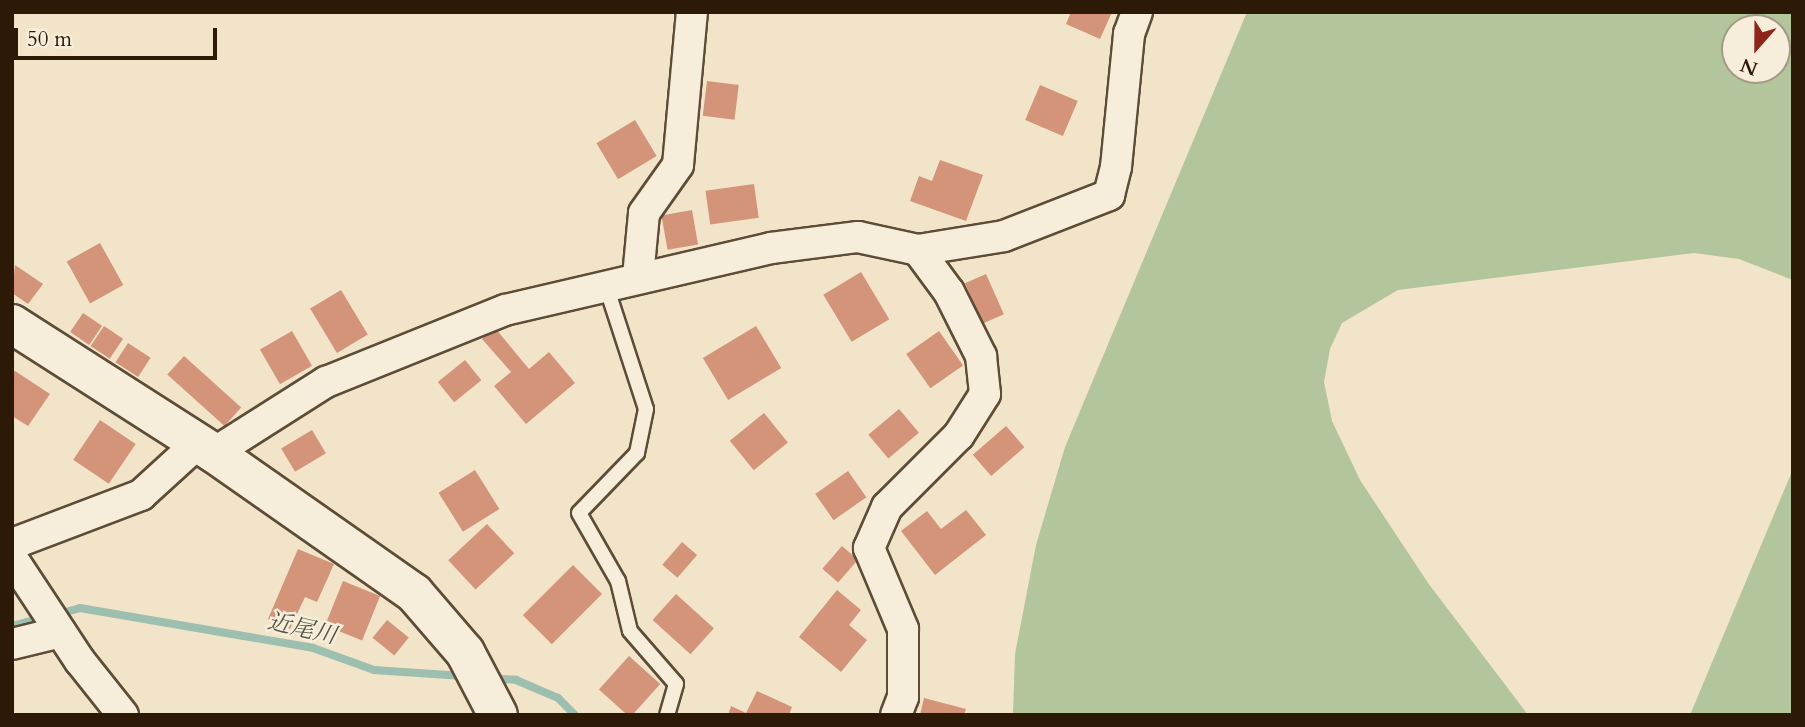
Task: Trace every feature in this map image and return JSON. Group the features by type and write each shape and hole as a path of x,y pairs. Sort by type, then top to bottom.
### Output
{"street":[{"path":"638,277 643,212 678,164 692,12"},
{"path":"12,544 141,495 206,448 326,382 505,310 607,289 638,277 771,248 858,237 918,250 1004,236 1108,195 1116,167 1129,34 1137,12"},
{"path":"896,715 903,697 903,629 869,548 887,507 959,435 985,394 981,356 949,292 918,250"},
{"path":"12,324 206,448 414,593 465,652 498,715"},
{"path":"12,558 61,632 123,715"},
{"path":"12,644 61,632"}],"lane":[{"path":"607,289 646,409 636,453 579,513 618,581 630,631 676,684 667,715"}],"green space":[{"path":"1247,12 1793,12 1793,280 1739,259 1694,253 1398,290 1342,323 1330,349 1324,382 1332,421 1360,480 1428,583 1528,715 1013,715 1015,654 1036,545 1065,447"},
{"path":"1793,469 1793,715 1690,715"}],"building":[{"path":"1071,12 1112,12 1100,39 1066,24"},
{"path":"707,81 739,85 734,120 703,116"},
{"path":"1040,85 1078,101 1063,136 1025,120"},
{"path":"635,120 657,156 618,179 596,143"},
{"path":"940,160 983,175 966,221 910,201 919,176 932,181"},
{"path":"754,184 759,218 710,224 705,191"},
{"path":"692,210 698,244 668,250 661,215"},
{"path":"100,243 123,285 90,303 67,261"},
{"path":"15,265 43,284 28,304 12,293"},
{"path":"861,272 889,319 852,342 823,295"},
{"path":"986,274 1004,314 983,324 965,283"},
{"path":"341,290 368,335 337,353 310,309"},
{"path":"83,313 102,326 89,345 70,332"},
{"path":"104,326 123,339 110,359 91,346"},
{"path":"756,326 781,368 728,400 703,358"},
{"path":"495,328 529,369 549,352 575,383 526,424 494,386 511,372 482,339"},
{"path":"292,331 312,366 280,384 260,350"},
{"path":"939,331 963,365 930,388 906,354"},
{"path":"128,343 151,358 138,377 115,362"},
{"path":"184,356 241,408 224,426 167,375"},
{"path":"465,360 481,380 454,402 438,382"},
{"path":"12,369 50,394 28,426 12,416"},
{"path":"899,409 919,433 888,458 868,435"},
{"path":"764,413 788,443 754,470 730,441"},
{"path":"100,420 136,444 109,484 73,460"},
{"path":"1006,426 1024,447 991,476 973,455"},
{"path":"312,430 326,453 295,472 281,449"},
{"path":"475,470 499,509 463,532 439,493"},
{"path":"848,471 866,497 834,520 815,494"},
{"path":"966,510 986,535 935,575 901,531 927,511 941,529"},
{"path":"487,524 514,553 476,589 448,560"},
{"path":"682,542 697,555 677,578 662,565"},
{"path":"842,546 858,560 838,582 822,569"},
{"path":"298,549 334,564 317,602 305,597 290,629 268,619"},
{"path":"573,565 602,594 552,644 523,615"},
{"path":"343,581 380,596 362,640 325,626"},
{"path":"837,590 861,610 849,625 867,640 841,672 799,637"},
{"path":"676,594 714,628 690,654 653,620"},
{"path":"387,620 409,638 394,655 373,638"},
{"path":"629,656 660,684 632,715 627,715 599,689"},
{"path":"757,691 792,707 789,715 728,715 731,706 746,713"},
{"path":"924,698 966,709 964,715 920,715"}],"waterway":[{"name":"近尾川","path":"58,614 80,608 313,648 374,670 463,676"},
{"name":"近尾川","path":"12,626 45,617"},
{"name":"近尾川","path":"490,678 516,680 558,698 575,715"}]}
